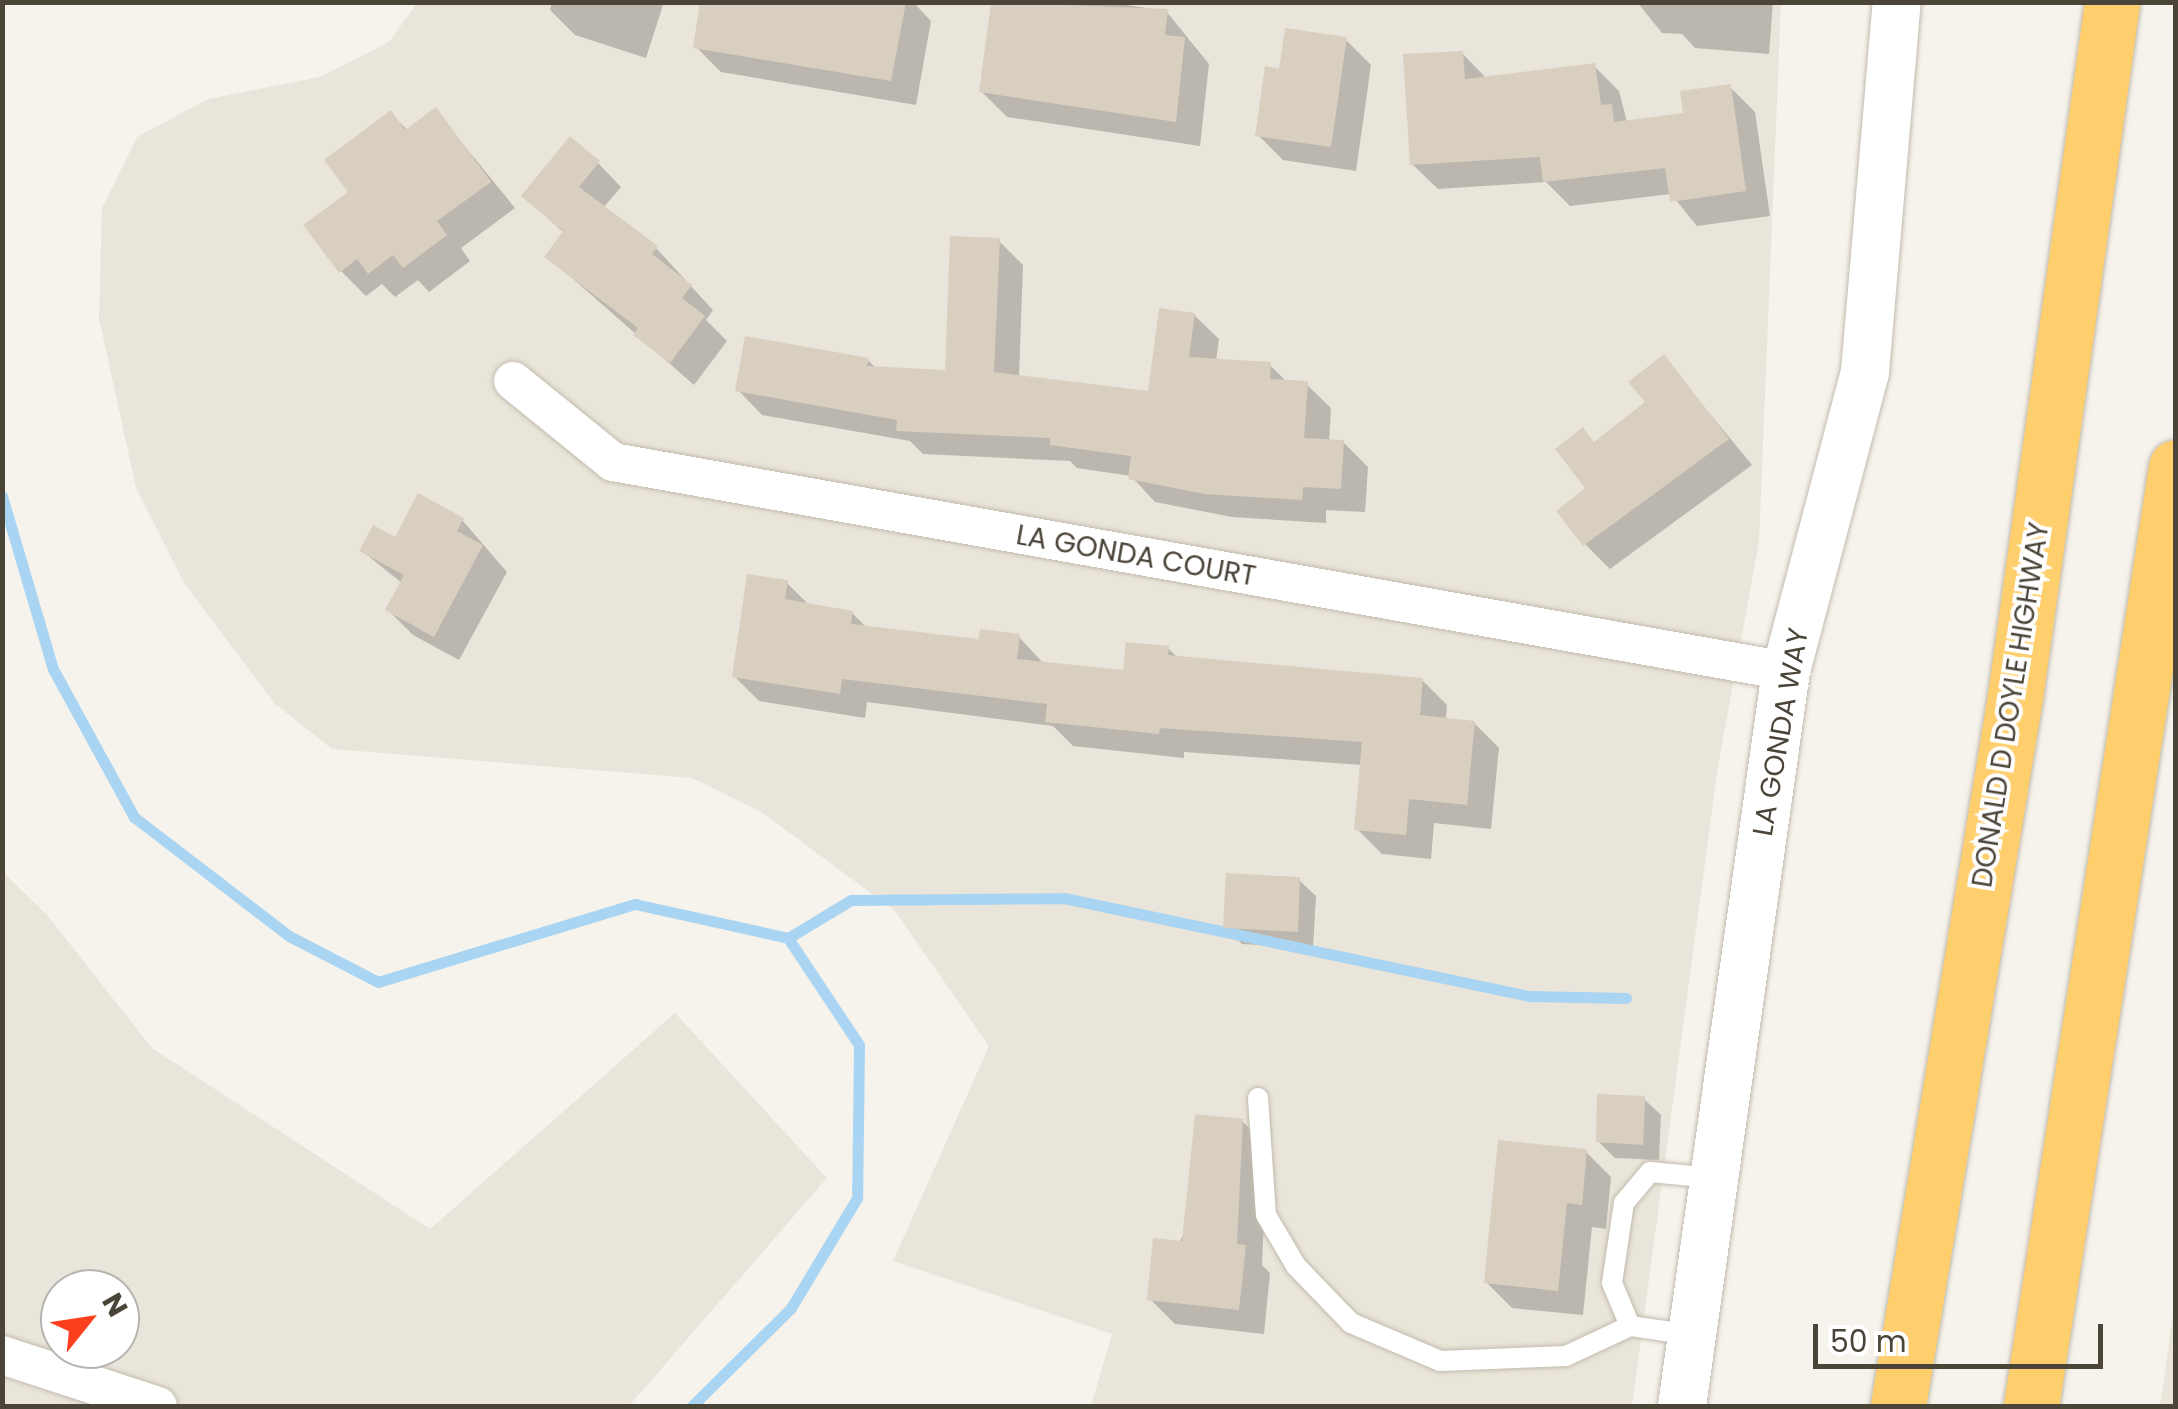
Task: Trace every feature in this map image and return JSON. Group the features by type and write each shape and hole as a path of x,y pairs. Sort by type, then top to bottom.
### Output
{"highway":[{"name":"DONALD D DOYLE HIGHWAY","path":"1898,1406 2015,697 2112,2"},
{"path":"2031,1406 2176,467"}],"street":[{"name":"LA GONDA WAY","path":"1682,1406 1786,671 1866,372 1897,2"},
{"name":"LA GONDA COURT","path":"513,382 613,462 1786,671"},
{"path":"2,1356 158,1406"}],"lane":[{"path":"1258,1098 1266,1215 1296,1266 1351,1323 1440,1361 1566,1356 1630,1326 1692,1335"},
{"path":"1630,1326 1612,1283 1624,1203 1650,1172 1714,1178"}],"shaded area":[{"path":"417,3 1781,3 1759,542 1718,766 1632,1406 1091,1406 1112,1334 893,1261 989,1046 895,911 763,813 692,778 332,749 275,704 184,583 136,488 99,318 102,208 137,137 208,99 320,77 389,42"},
{"path":"2,871 47,915 152,1048 430,1229 675,1013 827,1178 629,1406 3,1406"},
{"path":"2175,1301 2175,1406 2160,1406"}],"building":[{"path":"700,2 906,2 891,81 693,48"},
{"path":"991,2 1168,9 1165,35 1185,37 1176,122 979,92"},
{"path":"1285,28 1347,37 1331,147 1255,136 1265,66 1279,69"},
{"path":"1463,51 1465,79 1595,63 1601,105 1612,104 1614,122 1683,113 1680,91 1731,84 1746,191 1670,202 1665,168 1543,182 1540,157 1410,165 1403,54"},
{"path":"436,107 491,182 437,221 447,235 403,268 393,255 368,274 357,259 339,273 303,225 348,192 324,160 391,110 405,130"},
{"path":"570,136 600,161 579,187 658,246 652,254 692,285 682,298 705,316 670,363 633,335 638,328 544,257 563,231 521,196"},
{"path":"950,236 1000,238 994,372 1148,391 1159,308 1195,313 1189,357 1271,362 1270,379 1308,381 1304,438 1344,440 1341,489 1303,487 1302,500 1205,494 1128,479 1131,456 1050,445 1050,438 896,431 897,420 735,391 745,336 869,358 867,366 945,370"},
{"path":"1664,354 1729,439 1583,546 1556,511 1585,488 1555,449 1583,427 1594,442 1645,402 1628,382"},
{"path":"418,493 464,518 457,531 483,545 434,637 385,610 404,575 359,551 373,525 395,537"},
{"path":"747,574 788,580 785,599 853,611 851,624 978,639 980,629 1020,634 1017,659 1123,670 1126,642 1169,646 1168,655 1423,678 1420,715 1475,721 1467,805 1409,799 1406,835 1354,830 1362,742 1160,728 1159,734 1045,722 1047,704 842,679 840,694 732,677"},
{"path":"1226,873 1300,877 1298,932 1223,928"},
{"path":"1597,1094 1645,1096 1643,1145 1596,1142"},
{"path":"1195,1114 1243,1119 1237,1244 1246,1245 1239,1310 1147,1300 1153,1238 1182,1241"},
{"path":"1498,1140 1587,1149 1582,1205 1567,1203 1558,1291 1484,1283"}],"waterway":[{"path":"2,496 53,669 134,817 289,936 378,982 635,904 788,938 859,1045 857,1198 791,1308 692,1406"},
{"path":"788,938 851,900 1064,898 1530,996 1626,998"}]}
